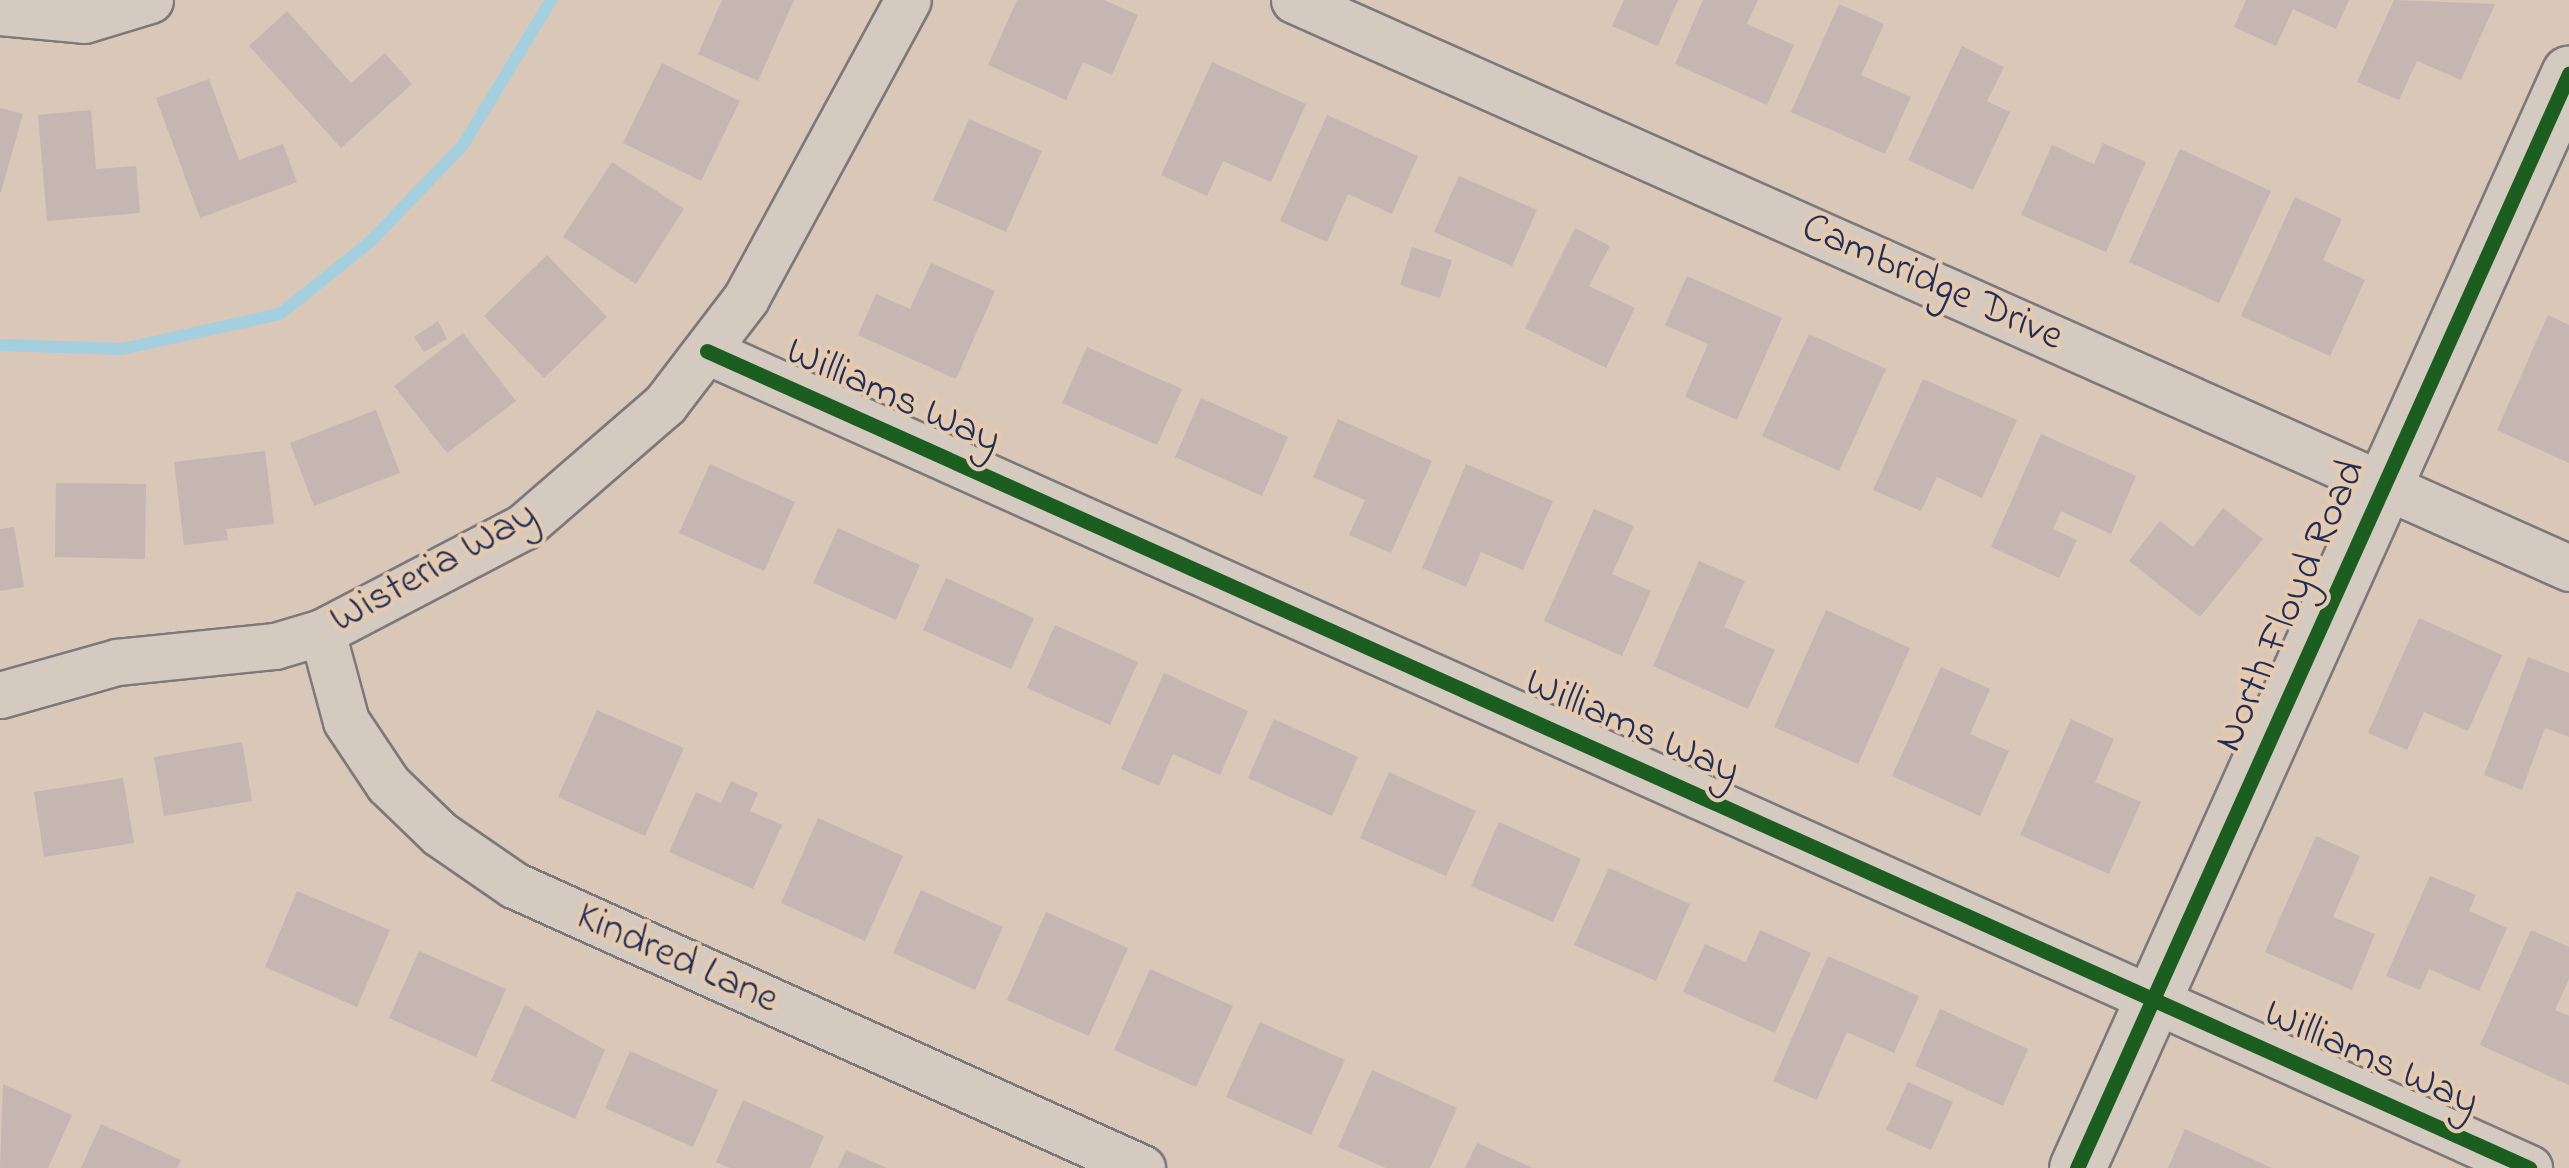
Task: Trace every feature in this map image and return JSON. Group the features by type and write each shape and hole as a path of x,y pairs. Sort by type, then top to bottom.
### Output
{"street":[{"path":"0,12 84,20 150,0"},
{"name":"Wisteria Way","path":"0,695 117,662 274,646 322,632 523,527 620,450 706,352 746,298 908,0"},
{"name":"Cambridge Drive","path":"1294,0 2569,568"},
{"name":"North Floyd Road","path":"2077,1168 2569,74"},
{"name":"Williams Way","path":"706,352 2529,1168"},
{"name":"Kindred Lane","path":"322,632 346,720 388,784 440,834 514,885 1142,1168"}],"building":[{"path":"722,0 794,0 758,81 698,54"},
{"path":"1017,0 1104,0 1138,15 1112,75 1083,62 1066,100 988,65"},
{"path":"1624,0 1678,0 1658,46 1612,26"},
{"path":"1703,0 1758,0 1747,24 1794,45 1767,105 1675,64"},
{"path":"2246,0 2349,0 2336,29 2293,9 2276,46 2234,27"},
{"path":"2394,0 2495,4 2461,80 2417,61 2399,100 2357,82"},
{"path":"1839,4 1884,24 1861,75 1911,97 1885,154 1791,112"},
{"path":"287,11 351,83 385,53 412,84 341,148 249,46"},
{"path":"1962,46 2004,67 1987,101 2010,112 1973,190 1908,160"},
{"path":"1212,62 1306,104 1271,182 1223,161 1207,196 1161,175"},
{"path":"662,63 740,101 701,181 623,143"},
{"path":"209,79 239,160 283,144 297,182 200,218 156,98"},
{"path":"0,108 23,114 1,192 0,192"},
{"path":"91,110 96,169 136,166 140,213 47,221 38,115"},
{"path":"1327,115 1418,156 1392,214 1348,194 1327,242 1280,221"},
{"path":"969,119 1042,151 1006,232 933,200"},
{"path":"2103,143 2146,162 2106,252 2021,215 2052,145 2094,164"},
{"path":"2180,149 2271,191 2219,303 2129,262"},
{"path":"612,162 684,209 636,284 563,237"},
{"path":"1459,176 1537,210 1512,266 1434,232"},
{"path":"2295,197 2342,219 2323,260 2365,280 2330,356 2241,316"},
{"path":"1575,228 1610,246 1589,286 1635,308 1606,368 1525,328"},
{"path":"1412,247 1452,260 1440,298 1400,285"},
{"path":"547,255 607,317 544,378 484,316"},
{"path":"931,263 995,291 956,379 858,335 876,294 910,309"},
{"path":"1687,276 1782,318 1737,420 1685,397 1708,344 1665,325"},
{"path":"2548,315 2569,325 2569,463 2497,430"},
{"path":"438,321 447,339 424,352 414,337"},
{"path":"463,333 516,401 447,453 394,386"},
{"path":"1809,334 1886,369 1839,471 1762,436"},
{"path":"1087,347 1182,389 1157,445 1062,403"},
{"path":"1923,379 2017,420 1982,498 1937,477 1921,511 1873,490"},
{"path":"1201,398 1288,437 1262,496 1175,457"},
{"path":"376,410 400,473 314,506 290,443"},
{"path":"1338,419 1432,461 1391,553 1349,535 1365,500 1313,477"},
{"path":"2041,434 2136,476 2111,534 2061,511 2053,529 2077,540 2059,578 1991,547"},
{"path":"265,451 274,524 226,529 228,540 184,545 174,462"},
{"path":"710,464 795,502 764,571 679,533"},
{"path":"1466,464 1553,501 1523,570 1481,552 1466,587 1422,568"},
{"path":"56,483 146,484 145,559 55,557"},
{"path":"2223,508 2263,539 2200,617 2129,561 2160,521 2193,547"},
{"path":"1594,509 1634,526 1612,574 1651,591 1622,656 1544,621"},
{"path":"14,527 24,587 0,591 0,529"},
{"path":"838,528 920,565 896,620 813,583"},
{"path":"1699,561 1745,581 1724,627 1775,650 1748,709 1653,666"},
{"path":"946,578 1034,618 1011,669 923,630"},
{"path":"1826,610 1910,648 1858,764 1774,727"},
{"path":"2419,618 2502,655 2468,731 2424,712 2407,750 2368,733"},
{"path":"1055,625 1138,662 1110,725 1027,688"},
{"path":"2528,657 2569,673 2569,737 2545,728 2522,790 2484,775"},
{"path":"1941,667 1990,689 1970,734 2009,751 1980,816 1892,776"},
{"path":"1164,673 1248,711 1220,775 1173,754 1159,786 1121,769"},
{"path":"597,710 684,748 645,836 558,797"},
{"path":"1274,719 1358,757 1332,816 1248,778"},
{"path":"2071,719 2114,739 2095,782 2141,802 2109,874 2020,835"},
{"path":"242,742 252,801 164,816 154,757"},
{"path":"1389,772 1476,811 1446,876 1360,838"},
{"path":"123,778 134,843 44,857 34,792"},
{"path":"731,781 758,793 750,811 782,825 753,889 669,852 696,792 721,803"},
{"path":"818,818 903,856 865,941 781,903"},
{"path":"1499,822 1581,859 1553,922 1471,886"},
{"path":"2316,836 2360,856 2333,917 2375,934 2352,990 2265,952"},
{"path":"1609,868 1690,904 1656,981 1574,945"},
{"path":"2430,876 2476,895 2469,911 2507,928 2479,991 2429,969 2420,990 2386,976"},
{"path":"921,890 1003,927 975,990 893,953"},
{"path":"297,891 390,930 357,1007 265,967"},
{"path":"1046,912 1128,948 1089,1036 1007,1000"},
{"path":"1760,930 1811,953 1775,1033 1683,992 1705,944 1746,962"},
{"path":"2531,930 2569,947 2569,979 2555,1010 2569,1016 2569,1085 2480,1045"},
{"path":"419,951 506,989 476,1057 389,1018"},
{"path":"1828,956 1919,996 1894,1053 1847,1032 1817,1100 1773,1081"},
{"path":"1150,969 1233,1006 1196,1087 1114,1050"},
{"path":"525,1005 605,1050 575,1119 491,1081"},
{"path":"1940,1009 2028,1049 2003,1106 1915,1066"},
{"path":"1260,1022 1345,1060 1311,1135 1226,1097"},
{"path":"630,1051 718,1090 693,1147 605,1108"},
{"path":"1372,1070 1457,1108 1430,1168 1386,1168 1338,1147"},
{"path":"1908,1082 1953,1102 1931,1150 1886,1130"},
{"path":"3,1084 72,1115 48,1168 0,1168"},
{"path":"743,1100 824,1136 810,1168 730,1168 716,1162"},
{"path":"101,1124 181,1160 177,1168 81,1168"},
{"path":"2185,1129 2272,1168 2168,1168"},
{"path":"1477,1143 1533,1168 1465,1168"},
{"path":"846,1150 887,1168 838,1168"}],"waterway":[{"path":"0,345 122,349 280,314 370,242 463,145 551,0"}],"cycle path":[{"path":"2077,1168 2569,74"},
{"path":"707,351 2529,1168"}]}
